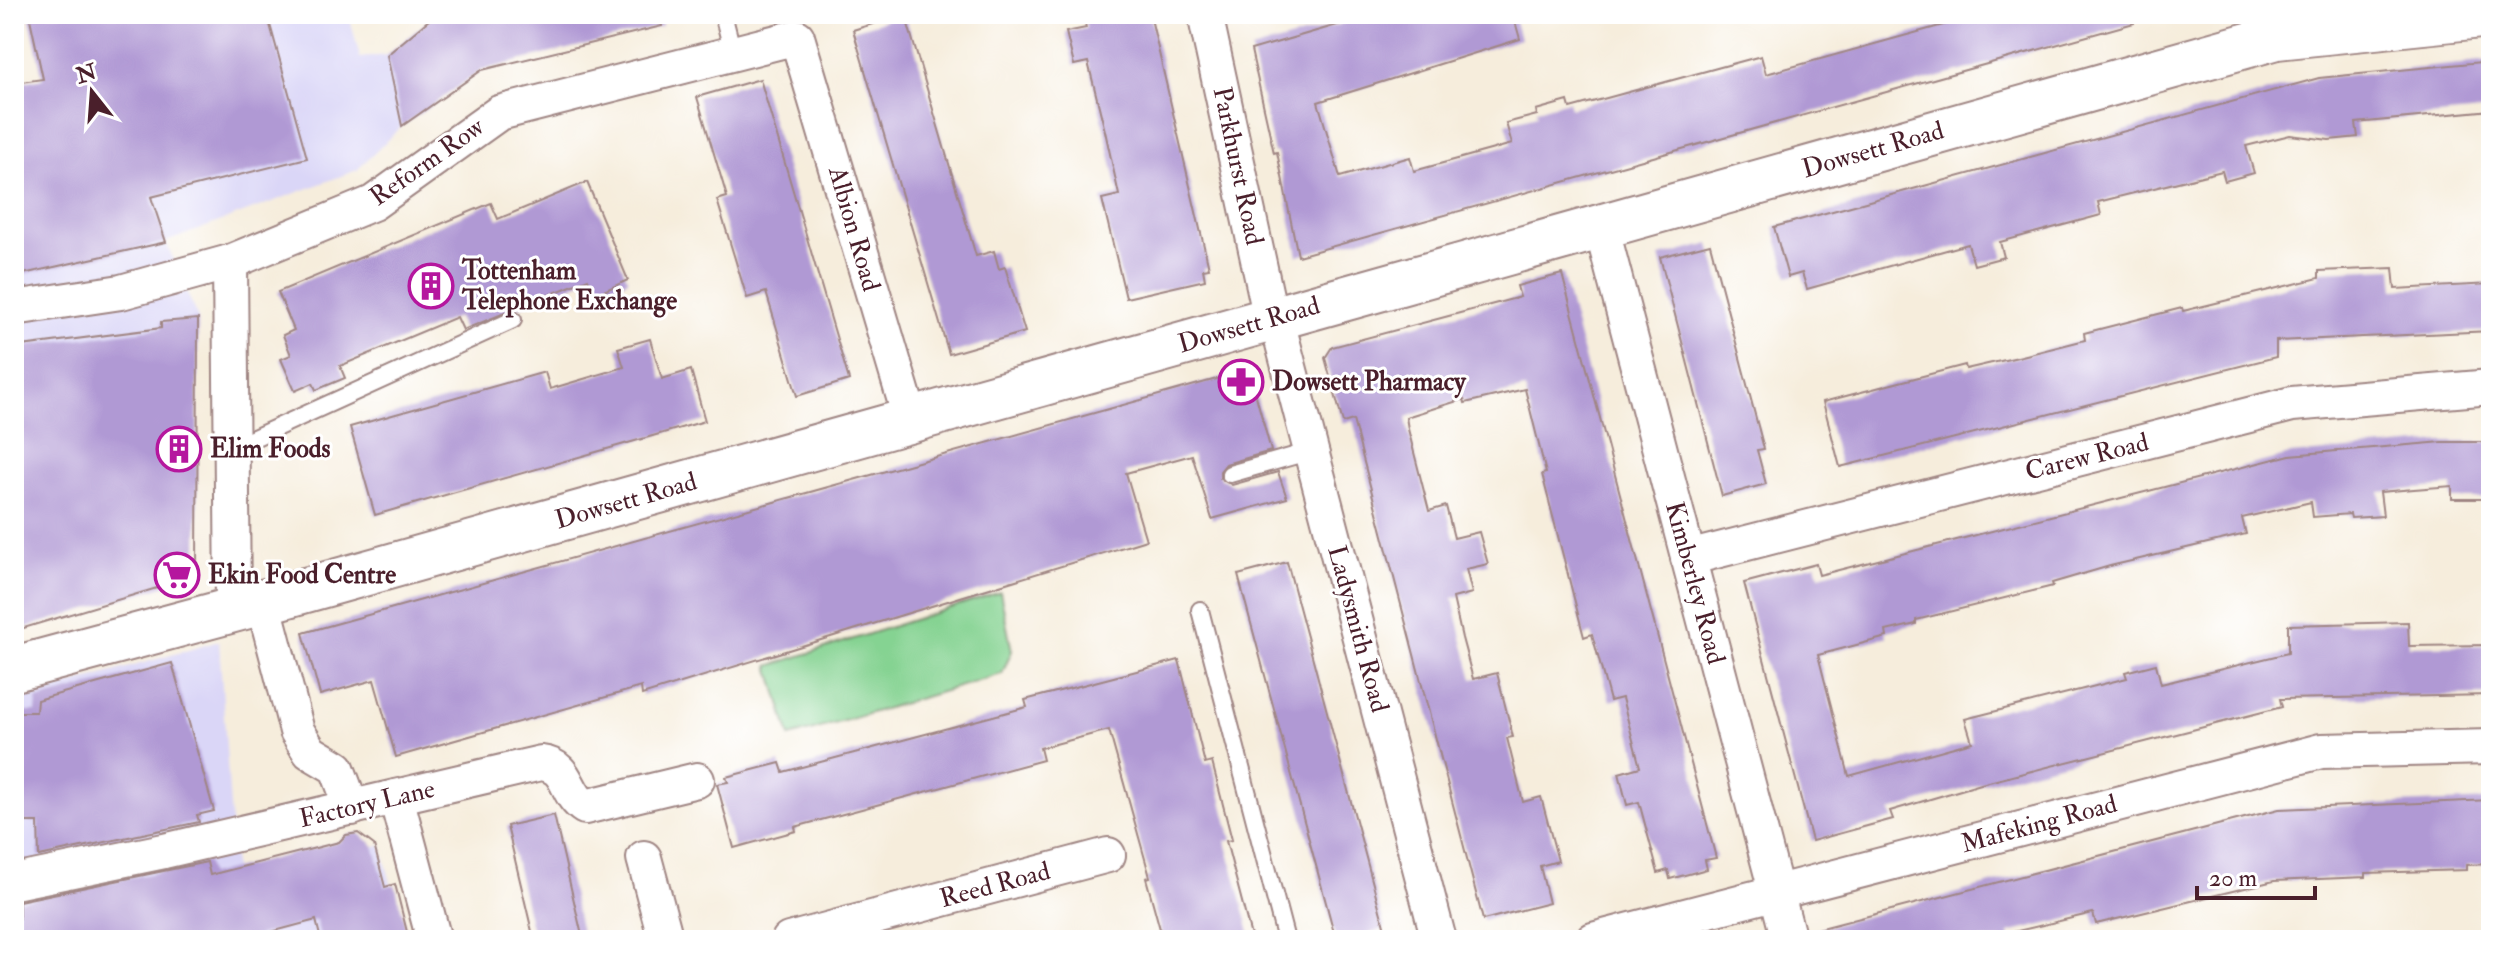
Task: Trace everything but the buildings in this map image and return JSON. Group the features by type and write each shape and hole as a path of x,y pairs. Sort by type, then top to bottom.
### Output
{"street":[{"name":"Parkhurst Road","path":"1207,14 1274,318"},
{"name":"Dowsett Road","path":"14,669 911,421 2277,37 2491,15"},
{"name":"Reform Row","path":"14,308 121,292 230,262 373,203 499,113 797,37"},
{"name":"Albion Road","path":"797,37 911,421"},
{"name":"Kimberley Road","path":"1601,226 1789,940"},
{"path":"230,262 232,448 248,605 297,731 310,752 337,768 352,808"},
{"name":"Ladysmith Road","path":"1274,318 1439,940"},
{"name":"Carew Road","path":"1688,558 2292,404 2491,387"},
{"name":"Mafeking Road","path":"1593,940 2321,751 2491,747"},
{"name":"Factory Lane","path":"14,882 164,851 541,763 553,764 562,771 579,804 585,807 697,780"},
{"path":"396,797 434,940"},
{"name":"Reed Road","path":"789,940 1108,855"},
{"path":"644,858 666,940"}],"lane":[{"path":"723,14 733,53"},
{"path":"232,448 513,320"},
{"path":"1230,474 1311,451"},
{"path":"1200,610 1286,940"}],"shaded area":[{"path":"29,14 349,14 360,58 387,55 402,126 357,170 166,242 198,319 197,576 14,631 14,106 22,104 21,82 43,78"},
{"path":"219,641 235,881 381,845 406,940 14,940 14,701"}],"green space":[{"path":"1000,592 1012,651 1002,674 790,737 769,666"}],"place":[{"name":"Tottenham Telephone Exchange","path":"431,286"},
{"name":"Dowsett Pharmacy","path":"1241,382"},
{"name":"Elim Foods","path":"179,449"},
{"name":"Ekin Food Centre","path":"177,575"}]}
